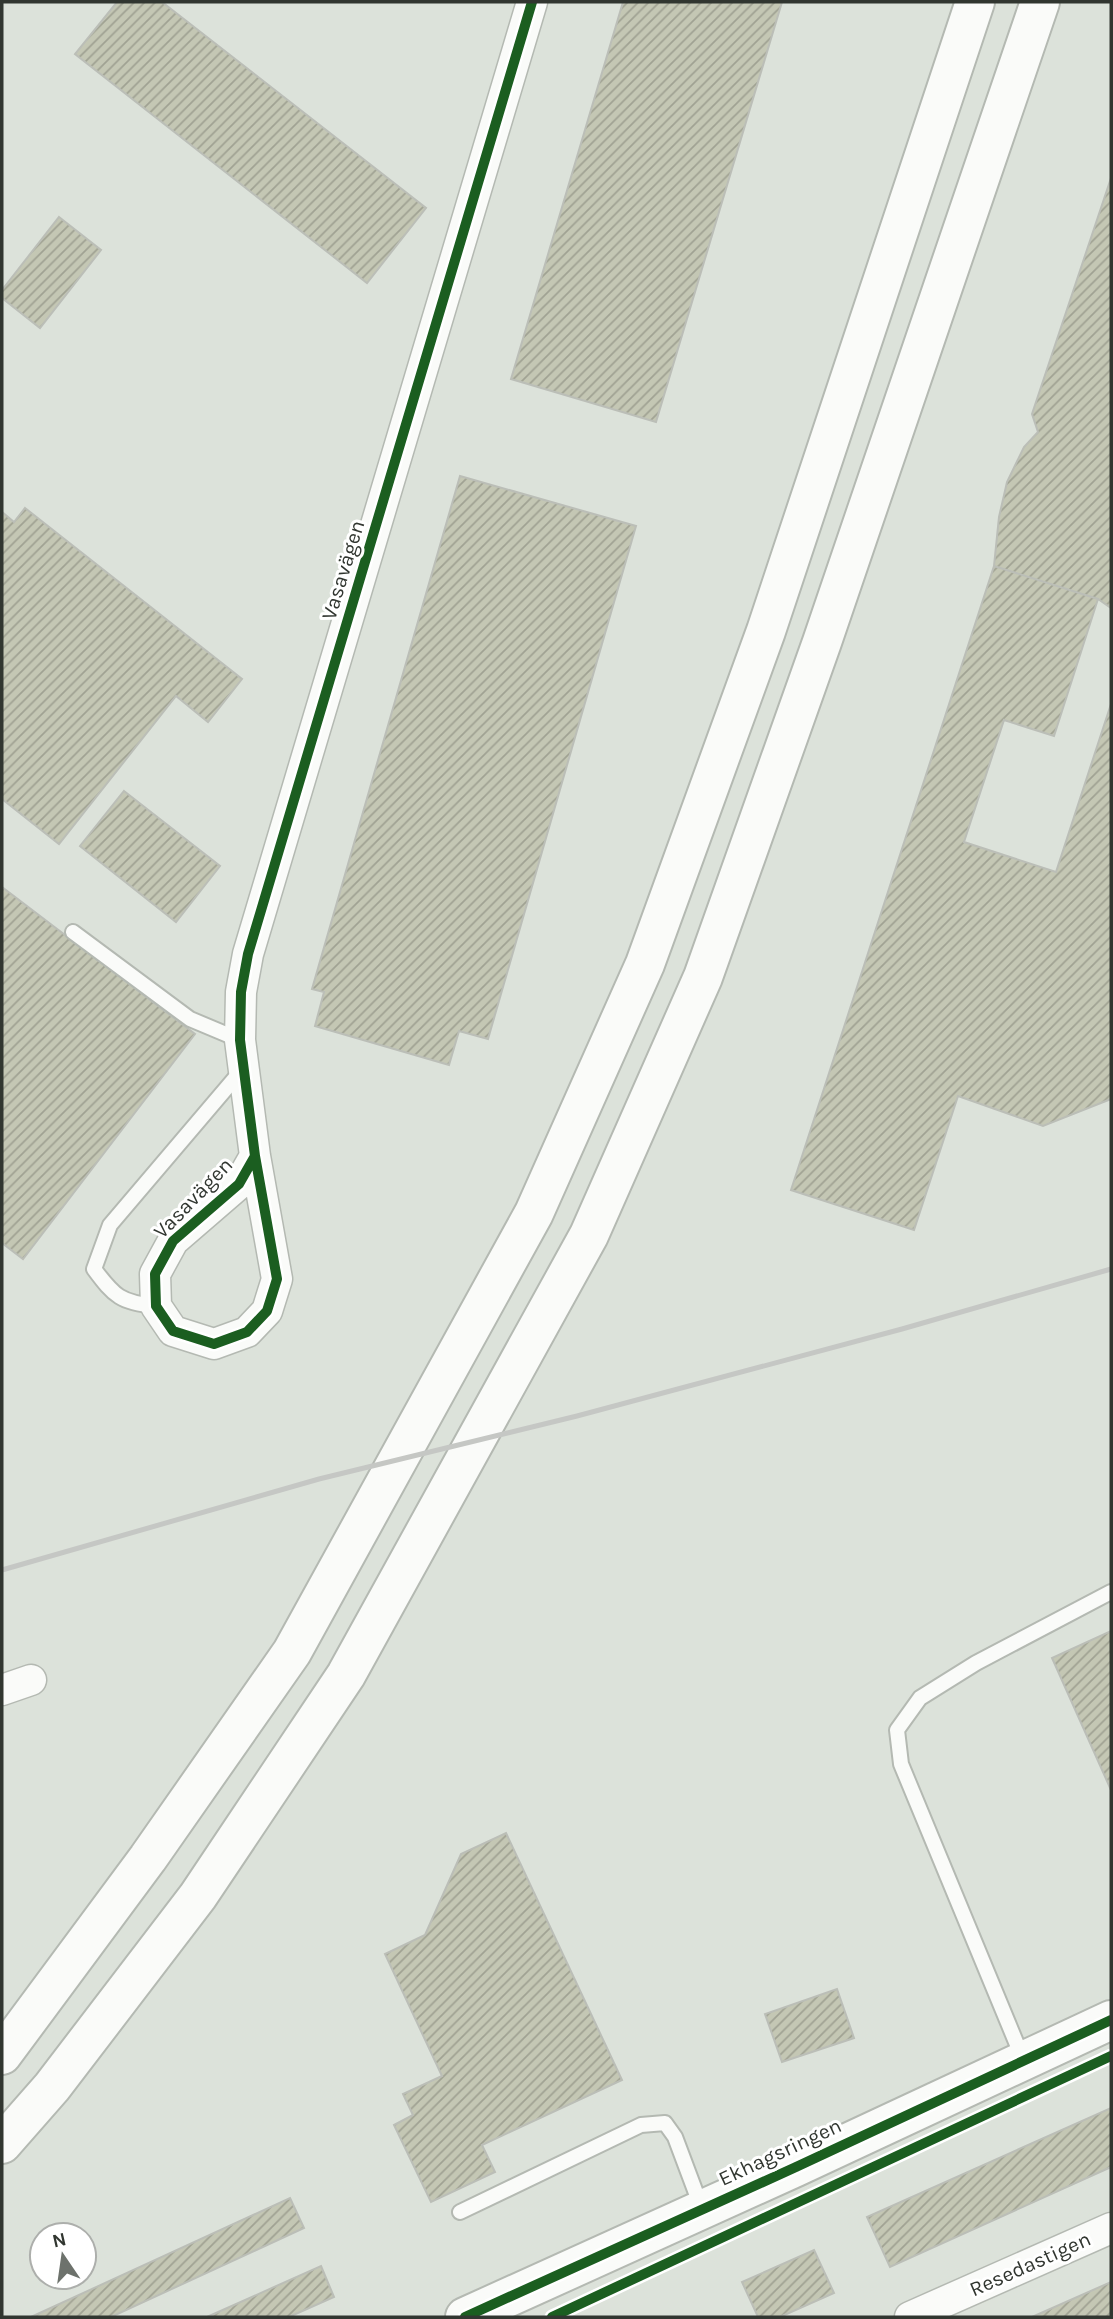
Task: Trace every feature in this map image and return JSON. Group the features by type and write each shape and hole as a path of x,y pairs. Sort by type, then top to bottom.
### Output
{"main road":[{"path":"2,2055 148,1858 292,1653 534,1213 645,964 762,644 975,2"},
{"path":"2,2144 52,2087 198,1896 346,1675 589,1235 703,977 826,629 1040,2"},
{"name":"Ekhagsringen","path":"465,2317 1111,2020"}],"street":[{"name":"Vasavägen","path":"255,1156 239,1184 173,1241 155,1274 156,1306 173,1331 214,1344 247,1332 267,1311 276,1279 255,1156 242,1054 241,992 248,954 533,2"},
{"path":"2,1690 31,1680"},
{"name":"Resedastigen","path":"910,2317 1111,2228"}],"lane":[{"path":"73,932 242,1054 110,1225 94,1269 109,1290 131,1304 156,1306"},
{"path":"1024,2060 901,1764 897,1730 920,1698 976,1663 1111,1592"},
{"path":"460,2212 641,2125 665,2123 675,2137 702,2210"}],"building":[{"path":"117,2 162,2 426,208 367,283 75,54"},
{"path":"623,2 782,2 656,422 511,379"},
{"path":"1111,178 1111,608 1098,599 994,566 999,517 1007,482 1024,447 1038,432 1032,414"},
{"path":"59,217 101,250 40,328 2,298 2,290"},
{"path":"460,476 636,526 488,1039 459,1031 449,1065 315,1026 324,992 312,989"},
{"path":"25,508 242,679 208,722 176,696 59,844 2,799 2,512 14,522"},
{"path":"994,566 1098,599 1054,736 1004,720 964,842 1056,872 1111,704 1111,1099 1043,1126 958,1096 914,1230 791,1190"},
{"path":"124,791 220,866 176,922 80,846"},
{"path":"2,887 195,1034 23,1259 2,1243"},
{"path":"1111,1631 1111,1790 1052,1658"},
{"path":"506,1833 622,2080 482,2145 495,2172 431,2202 394,2125 413,2115 403,2094 442,2076 385,1954 425,1935 461,1854"},
{"path":"837,1989 854,2038 782,2062 765,2014"},
{"path":"1111,2108 1111,2167 890,2267 867,2217"},
{"path":"290,2198 304,2228 111,2317 31,2317 88,2291 98,2291 98,2286"},
{"path":"814,2250 834,2293 780,2317 758,2317 742,2282"},
{"path":"321,2266 334,2297 289,2317 207,2317"},
{"path":"1111,2282 1111,2317 1032,2317"}],"railway":[{"path":"2,1570 319,1479 577,1416 902,1329 1111,1269"}],"cycle path":[{"path":"255,1156 239,1184 173,1241 155,1274 156,1306 173,1331 214,1344 247,1332 267,1311 277,1279 255,1156 240,1040 241,992 248,954 532,2"},
{"path":"465,2317 1111,2020"},
{"path":"552,2317 1111,2056"}]}
